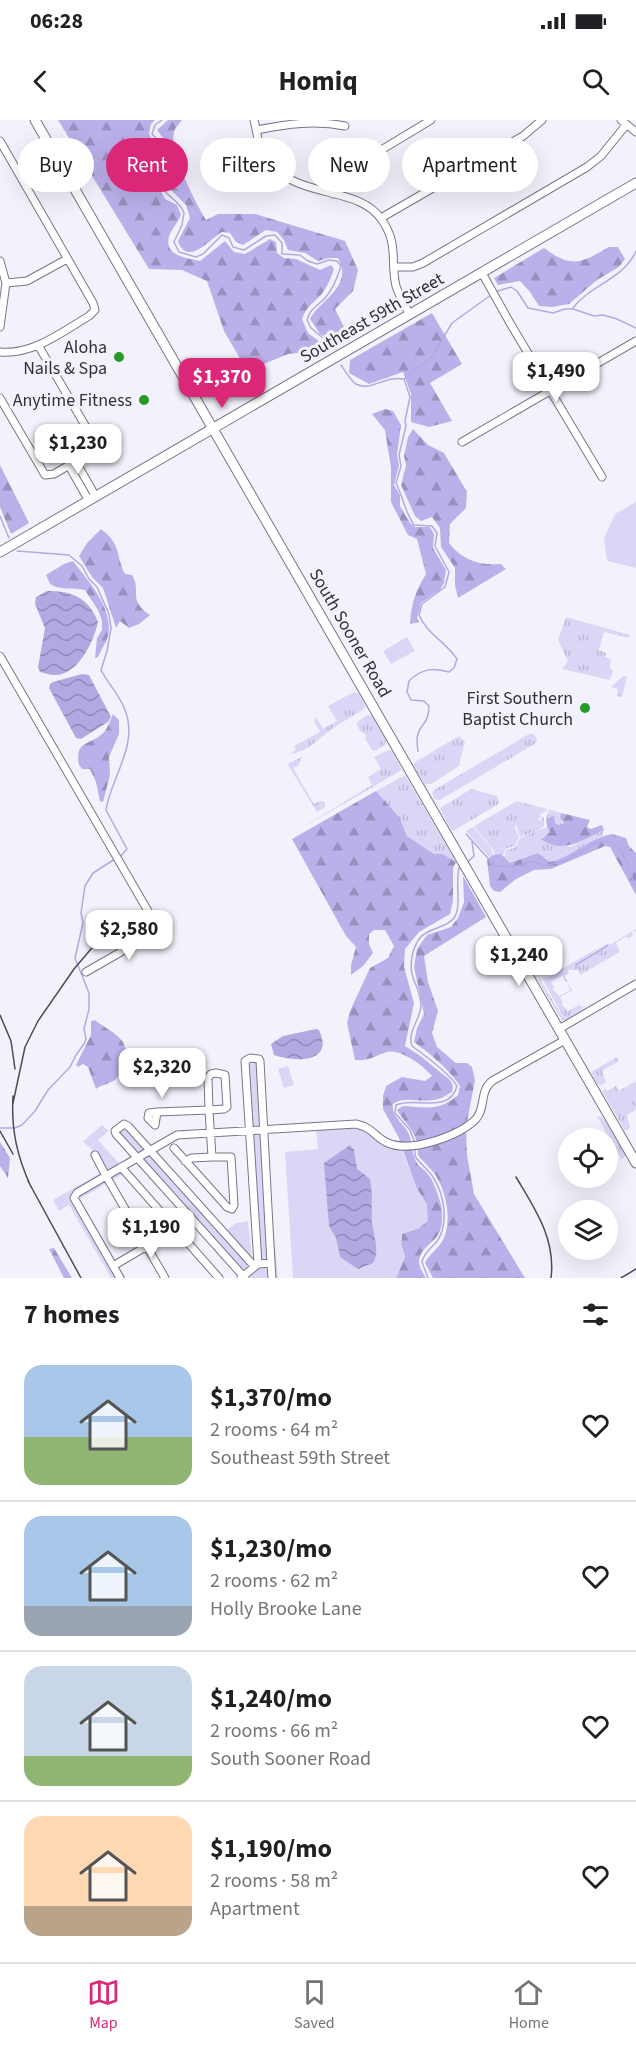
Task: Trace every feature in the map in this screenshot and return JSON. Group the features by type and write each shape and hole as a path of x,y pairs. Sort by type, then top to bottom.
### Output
{"main road":[{"name":"South Sooner Road","path":"35,120 635,1159"},
{"name":"Southeast 59th Street","path":"0,552 636,183"}],"street":[{"path":"254,120 257,139 263,154 289,180 304,187 365,205 381,218 392,241 396,285 410,315"},
{"path":"381,218 523,136 542,120"},
{"path":"333,194 335,184 348,170 426,121"},
{"path":"257,130 289,124 323,122 345,126"},
{"path":"396,267 413,267 423,262 586,167 601,156 624,122 636,132"},
{"path":"0,141 95,310 89,316 38,345 22,352 0,352"},
{"path":"6,283 21,283 33,279 67,259"},
{"path":"0,261 6,283 0,327"},
{"path":"482,273 602,477"},
{"path":"462,442 636,341"},
{"path":"0,398 43,473 47,476 72,464 96,448 96,444 38,345"},
{"path":"72,464 92,499"},
{"path":"0,656 159,930 86,972"},
{"path":"559,1029 636,984"},
{"path":"120,1278 74,1198 77,1193 177,1135 356,1124 367,1126 386,1142 418,1144 436,1142 468,1125 480,1112 484,1090 492,1081 565,1040"},
{"path":"256,1265 245,1061 253,1058 260,1061 272,1278"},
{"path":"157,1112 209,1110 224,1109 227,1107 224,1073 211,1074 208,1078 209,1110 210,1133 212,1157"},
{"path":"256,1265 128,1126 123,1124 115,1133 243,1277 256,1265 271,1263"},
{"path":"174,1148 185,1161 227,1207 232,1209 234,1205 231,1157 192,1158 185,1161"},
{"path":"95,1155 165,1278"},
{"path":"121,1167 219,1278"},
{"path":"113,1266 176,1230"}],"green space":[{"path":"58,120 155,120 151,124 149,134 151,138 106,138 106,192 161,192 165,199 177,205 181,215 170,234 168,243 173,252 183,257 200,261 225,241 234,252 245,254 270,239 276,242 277,253 284,258 296,259 320,270 331,265 334,269 327,286 307,309 302,319 308,333 331,350 288,354 259,366 242,362 224,331 207,281 182,270 149,269 94,179 94,138 69,138"},
{"path":"168,120 182,120 176,127 173,138 163,138 157,130"},
{"path":"188,184 206,220 218,214 255,214 345,241 358,270 353,291 335,309 350,339 338,346 320,334 310,319 339,285 342,268 338,258 318,261 305,253 288,250 284,240 277,232 266,230 243,245 236,242 230,233 222,232 199,249 187,252 182,249 178,241 190,218 186,205 173,192 188,192"},
{"path":"609,247 618,247 625,259 619,267 597,280 569,304 552,307 539,306 520,281 498,285 494,278 544,248 561,259 576,261 583,260"},
{"path":"432,313 462,364 430,383 452,421 429,427 411,422 411,394 403,372 369,384 349,373 350,360"},
{"path":"385,409 393,411 401,425 397,455 399,465 394,485 400,495 400,506 415,527 430,527 434,534 433,548 446,570 444,583 440,590 421,603 417,618 419,622 410,624 415,598 426,574 417,539 408,535 391,502 391,468 385,430 372,414"},
{"path":"413,429 428,445 444,453 467,492 466,508 450,524 449,543 460,554 472,561 501,564 506,569 458,598 455,568 441,547 440,528 432,517 421,521 415,516 401,485 406,465 404,456 408,437"},
{"path":"0,465 29,523 11,534 0,507"},
{"path":"636,502 636,568 607,561 604,538 615,514"},
{"path":"101,529 115,545 125,574 132,575 135,581 139,605 150,615 139,624 129,628 120,621 116,628 103,588 92,577 79,556 87,543"},
{"path":"73,561 104,605 107,615 108,636 98,657 95,658 97,638 102,630 98,610 85,590 54,586 50,584 46,575"},
{"path":"566,617 630,635 629,638 604,632 599,650 606,653 605,657 611,659 610,667 613,671 610,680 562,669 568,661 558,640"},
{"path":"407,637 415,651 391,664 383,651"},
{"path":"623,676 627,677 622,697 617,696 618,689 611,687"},
{"path":"354,692 359,694 365,705 364,709 333,728 308,748 293,754 292,752 296,750 294,746 320,732 314,721 316,717 323,729 337,721 328,706"},
{"path":"113,714 119,720 119,734 109,757 110,775 103,802 100,801 96,782 90,769 82,769 78,757 79,751 85,744 105,731"},
{"path":"367,715 372,716 386,741 385,745 375,751 372,750 365,739 366,735 360,731 356,723"},
{"path":"529,734 534,734 536,743 440,800 434,799 432,793 434,790"},
{"path":"459,736 465,741 459,766 431,784 425,784 414,766 415,762"},
{"path":"388,750 392,751 402,770 290,835 372,785 368,777 381,769 374,757"},
{"path":"302,757 299,765 293,768 314,804 320,801 325,802 325,807 317,812 288,765"},
{"path":"405,775 456,862 443,854 434,854 407,836 399,817 376,791"},
{"path":"471,789 497,796 499,802 453,831 440,808"},
{"path":"376,791 399,817 407,836 434,854 443,854 456,862 453,868 453,901 450,914 419,932 405,949 404,967 414,1003 405,1046 450,1080 453,1086 452,1092 442,1098 403,1100 393,1104 396,1116 410,1136 415,1159 431,1179 441,1207 440,1231 424,1250 419,1261 426,1278 396,1278 405,1257 401,1244 402,1234 419,1228 427,1205 416,1187 399,1138 383,1109 383,1096 386,1086 402,1077 425,1081 432,1076 418,1063 405,1055 392,1051 368,1059 355,1060 347,1023 350,1011 370,968 388,958 394,946 385,930 374,930 369,934 369,944 373,953 363,966 351,975 356,947 346,936 292,839"},
{"path":"517,801 547,809 540,814 541,817 538,819 540,821 542,817 544,818 544,826 520,837 516,824 512,827 515,828 519,837 515,846 507,848 503,855 495,855 474,826"},
{"path":"549,809 561,813 560,818 566,823 558,825 555,823 554,816 546,819"},
{"path":"561,813 590,820 587,827 591,829 602,825 604,830 573,844 557,846 549,844 541,839 550,832 546,819 554,816 555,823 558,825 565,823 560,818"},
{"path":"473,827 491,848 493,855 490,858 466,831"},
{"path":"547,827 550,832 541,838 570,847 604,830 602,836 584,848 550,862 538,853 510,863 504,857 507,850 516,847 520,838"},
{"path":"612,834 626,838 629,846 636,853 636,895 610,847 605,846 551,869 534,870 516,879 500,892 494,891 490,886 487,860 493,855 501,854 510,863 538,853 550,862 596,839"},
{"path":"463,876 486,917 424,956 428,982 438,1011 432,1033 437,1047 456,1063 467,1063 472,1067 475,1080 466,1127 467,1155 474,1194 525,1278 433,1278 425,1263 446,1233 447,1208 436,1176 418,1155 418,1147 412,1130 397,1110 403,1106 438,1106 458,1095 460,1086 456,1080 439,1062 414,1042 417,1028 424,1014 414,967 417,949 427,935 451,927 458,918 464,902"},
{"path":"636,929 636,933 632,932 633,936 628,938 632,944 626,936 616,943 620,951 618,953 580,975 576,966"},
{"path":"607,943 575,965 576,970 568,970 569,973 565,976 568,982 562,976 551,982 559,996 570,990 567,983 571,988 574,995 571,991 560,997 563,1003 561,1004 568,1011 579,1005 577,1000 581,1007 586,1006 570,1016 586,1007 585,1010 567,1020 562,1020 538,980 540,979 562,1016 568,1018 563,1016 542,978 546,978"},
{"path":"95,1020 121,1039 126,1050 121,1074 112,1082 96,1089 88,1067 83,1064 78,1067 76,1065 91,1035 91,1021"},
{"path":"617,1057 619,1061 602,1071 606,1082 601,1085 597,1084 591,1072"},
{"path":"258,1060 278,1278 246,1278 118,1132 125,1125 248,1262 259,1257 246,1061"},
{"path":"288,1066 294,1085 284,1088 278,1069"},
{"path":"636,1081 636,1110 627,1115 630,1128 625,1131 602,1091 605,1088 607,1091 616,1086 619,1091"},
{"path":"597,1116 603,1118 609,1128 604,1128"},
{"path":"102,1125 109,1131 98,1140 128,1173 80,1199 126,1278 111,1278 69,1205 59,1211 53,1200 100,1173 89,1154 93,1150 83,1142"},
{"path":"354,1128 367,1132 387,1146 402,1149 416,1187 427,1205 428,1221 419,1228 402,1234 401,1244 405,1257 396,1278 293,1278 285,1152 318,1149 316,1129"},
{"path":"0,1142 10,1158 8,1178 0,1166"},
{"path":"618,1143 625,1154 621,1159 618,1154"},
{"path":"248,1221 252,1258 227,1230 236,1223"},
{"path":"54,1248 72,1278 64,1278 49,1249"}],"water":[{"path":"47,591 64,592 78,597 94,613 98,622 84,656 63,674 40,672 38,667 45,628 35,604 36,597"},
{"path":"82,674 89,675 111,717 108,722 81,739 76,738 49,688 53,682"},
{"path":"319,1030 322,1041 322,1049 317,1055 310,1058 292,1059 274,1055 271,1044 283,1036"},
{"path":"350,1145 354,1150 357,1169 370,1179 372,1224 376,1248 373,1263 358,1269 340,1257 336,1238 329,1226 324,1163"}],"waterway":[{"path":"162,120 155,125 152,134 165,147 171,162 162,188 180,205 184,213 182,225 174,242 179,252 196,257 203,254 222,235 229,238 233,247 244,250 266,236 275,235 282,243 282,254 300,255 317,264 329,260 337,261 341,266 334,285 326,297 311,311 307,320 311,328 335,348"},
{"path":"573,308 588,293 631,261 636,251"},
{"path":"495,292 511,287 517,291 528,308 553,313 573,309 594,316 603,315 617,319 636,328"},
{"path":"404,379 431,358 452,323 491,295"},
{"path":"341,365 352,381 362,386 391,379 403,379"},
{"path":"404,379 410,397 399,455 401,466 396,483 414,525 432,526 437,533 435,546 449,572 445,587 422,604 419,615 426,627 457,659 454,668 449,672 428,670 409,681 407,692 411,700 424,701 429,706 427,719 419,730 418,751"},
{"path":"0,516 9,538"},
{"path":"17,551 69,555 82,566 89,579 97,587 109,614 111,628 101,670 123,705 129,736 106,810 127,849 120,857"},
{"path":"466,834 495,866 513,866 532,862 542,866 565,861 597,843 610,843 616,846 623,855 636,888"},
{"path":"468,862 474,856 472,842"},
{"path":"0,1128 15,1128 22,1125 35,1111 48,1090 70,1067 84,1044 89,993 75,958 83,923 81,913 85,886 93,873 115,859"},
{"path":"415,1143 410,1130 395,1113 396,1105 447,1100 453,1095 457,1086 443,1070 412,1046 412,1031 421,1006 419,992 412,976 411,961 419,939 432,930 451,922 454,918 458,908 458,874 461,867"},
{"path":"576,969 576,965 608,945"},
{"path":"415,1148 415,1156 437,1184 444,1208 441,1233 438,1240 424,1255 422,1262 428,1278"}],"railway":[{"path":"13,1103 25,1047 38,1021 74,969 91,949 134,921"},
{"path":"0,1015 11,1041 15,1069"},
{"path":"13,1096 16,1143 31,1187"},
{"path":"0,1131 13,1154"},
{"path":"516,1177 537,1213 547,1237 552,1264 551,1278"},
{"path":"28,1181 81,1278"},
{"path":"621,1278 636,1269"}],"place":[{"name":"Aloha Nails & Spa","path":"119,357"},
{"name":"Anytime Fitness","path":"144,400"},
{"name":"First Southern Baptist Church","path":"585,708"}]}
